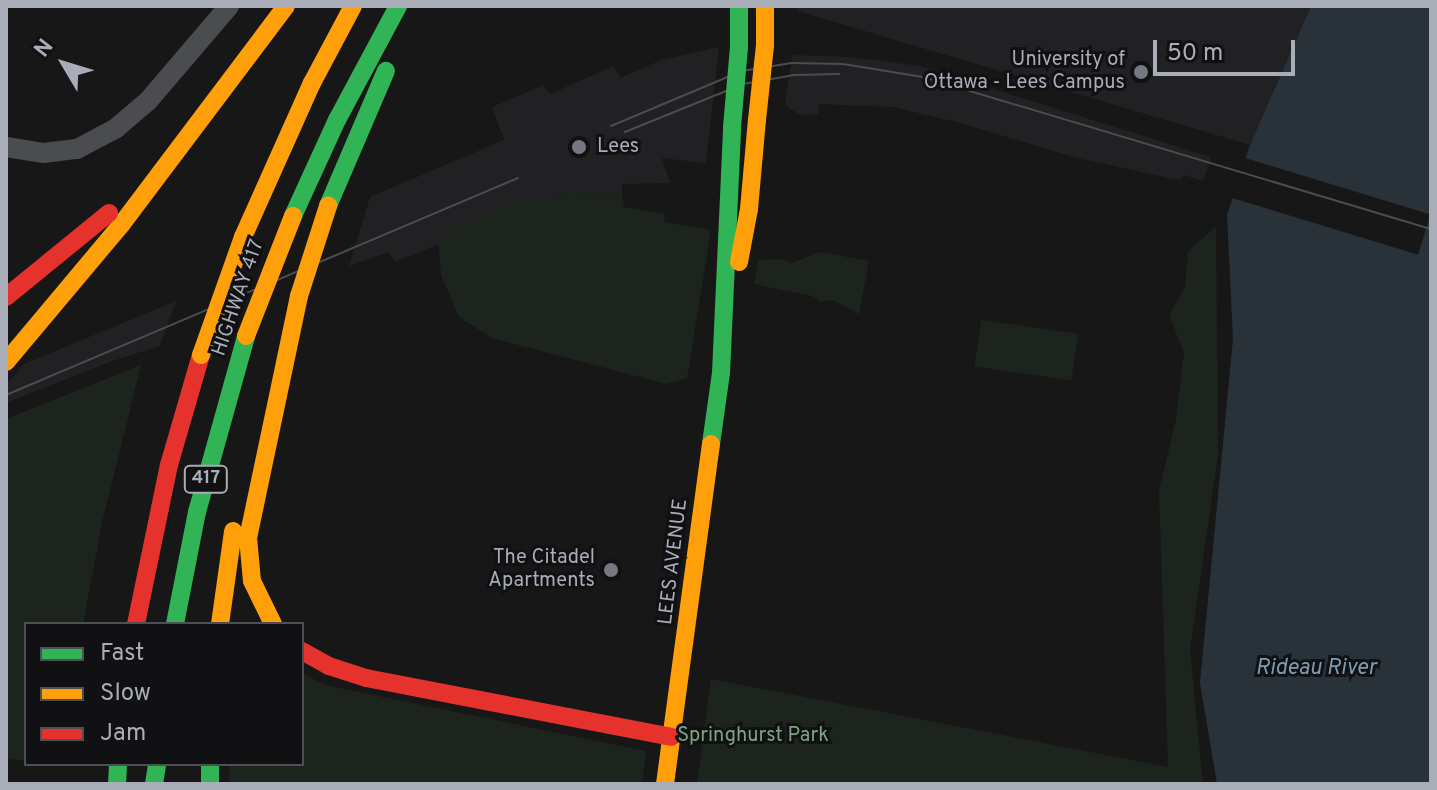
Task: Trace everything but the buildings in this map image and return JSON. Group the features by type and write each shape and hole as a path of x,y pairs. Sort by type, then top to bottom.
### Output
{"main road":[{"path":"6,362 121,225 154,177 286,6"},
{"name":"HIGHWAY 417","path":"136,622 169,465 201,355 243,237 312,83 353,6"},
{"name":"HIGHWAY 417","path":"175,622 197,512 246,336 293,216 343,107 398,6"},
{"name":"LEES AVENUE","path":"723,345 739,6"},
{"name":"LEES AVENUE","path":"665,784 723,345 749,209 765,45 765,6"},
{"path":"220,622 228,556 265,394 328,206 392,59"},
{"path":"6,297 154,177"},
{"path":"272,622 252,581 248,538 299,296"},
{"path":"304,652 329,666 366,678 671,737"}],"street":[{"path":"6,147 43,153 77,149 115,129 148,101 229,6"}],"shaded area":[{"name":"University of Ottawa - Lees Campus","path":"797,6 1311,6 1250,145 797,11"},
{"path":"719,47 706,163 662,158 670,183 622,184 622,193 566,192 395,262 389,252 349,266 370,197 504,140 492,107 544,85 550,94 614,66 620,78 661,60"},
{"path":"792,55 851,57 920,66 1211,157 1203,181 1184,175 1179,180 1077,158 960,123 893,107 819,104 818,114 800,115 785,105"},
{"path":"176,301 160,346 112,361 6,403 6,385 24,364"}],"green space":[{"path":"566,192 622,193 624,207 665,214 664,222 711,230 687,378 666,384 492,338 459,317 441,275 438,234 528,196 533,205"},
{"name":"Springhurst Park","path":"1216,227 1218,455 1190,650 1203,784 697,784 711,679 1168,767 1159,491 1176,419 1184,353 1169,315 1185,287 1188,251"},
{"path":"820,252 869,261 859,314 833,300 820,302 812,296 754,284 758,260 780,259 792,263"},
{"path":"981,320 1078,334 1072,380 974,367"},
{"path":"141,365 102,523 83,622 24,622 24,761 6,758 6,419"},
{"path":"304,674 325,685 646,751 642,784 229,784 230,766 304,766"}],"water":[{"name":"Rideau River","path":"1311,6 1431,6 1431,784 1217,784 1200,683 1233,339 1227,215 1250,145"}],"pier":[{"path":"1242,157 1430,215 1418,255 1230,197"}],"tram line":[{"path":"611,126 742,71 791,63 843,64 923,77 1431,229"},
{"path":"625,132 743,84 794,75 839,74"},
{"path":"6,395 518,178"}],"traffic: fast":[{"path":"293,216 337,120 398,6"},
{"path":"739,6 739,47"},
{"path":"732,127 739,47"},
{"path":"328,206 386,71"},
{"path":"711,444 721,373 732,127"},
{"path":"175,622 197,512 246,336"},
{"path":"117,784 118,766"},
{"path":"154,784 157,766"},
{"path":"210,766 210,784"}],"traffic: slow":[{"path":"6,362 121,225 286,6"},
{"path":"243,237 312,83 353,6"},
{"path":"765,6 765,45"},
{"path":"757,120 765,45"},
{"path":"739,262 749,209 757,120"},
{"path":"299,296 328,206"},
{"path":"246,336 293,216"},
{"path":"201,355 243,237"},
{"path":"272,622 252,581 248,538 299,296"},
{"path":"665,784 711,444"},
{"path":"220,622 233,531"}],"traffic: jam":[{"path":"6,297 109,213"},
{"path":"136,622 169,465 201,355"},
{"path":"304,652 329,666 366,678 671,737"}],"place":[{"name":"University of Ottawa - Lees Campus","path":"1141,72"},
{"name":"Lees","path":"579,147"},
{"name":"The Citadel Apartments","path":"611,570"}]}
